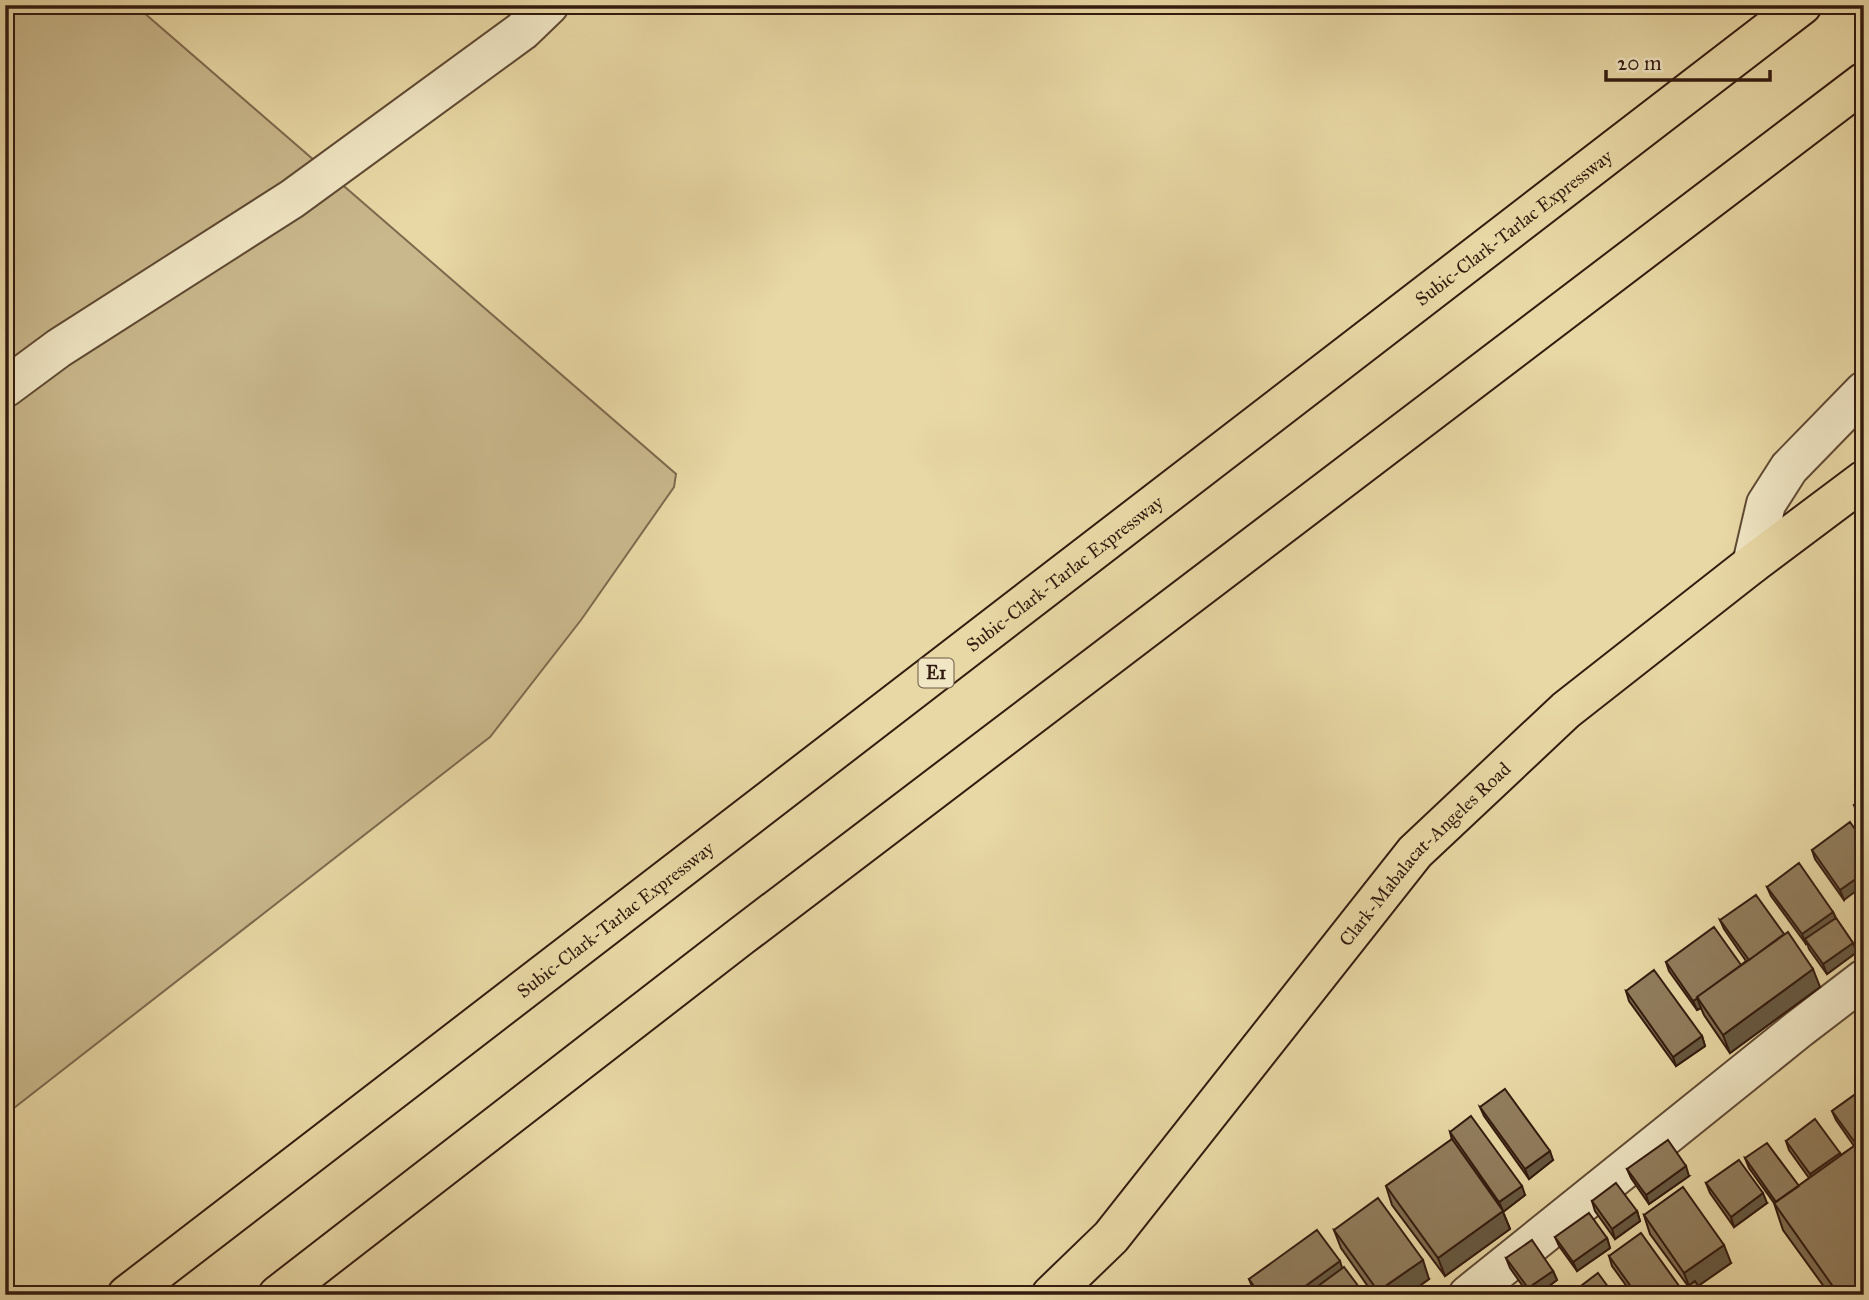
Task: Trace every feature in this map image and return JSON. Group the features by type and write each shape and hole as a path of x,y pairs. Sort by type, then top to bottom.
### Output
{"main road":[{"name":"Subic-Clark-Tarlac Expressway","path":"127,1295 1802,5"},
{"path":"278,1295 740,937 1864,82"},
{"name":"Clark-Mabalacat-Angeles Road","path":"1051,1295 1111,1237 1415,852 1566,710 1864,480"}],"street":[{"path":"5,388 59,348 292,199 522,31 549,5"},
{"path":"1752,564 1766,503 1789,468 1864,391"},
{"path":"1468,1295 1864,979"}],"shaded area":[{"path":"5,5 135,5 676,474 674,487 581,620 490,737 5,1115"}],"building":[{"path":"1864,798 1864,819 1854,805"},
{"path":"1850,822 1864,842 1864,873 1840,890 1812,850"},
{"path":"1799,863 1833,912 1802,934 1767,887"},
{"path":"1756,895 1784,934 1749,960 1720,920"},
{"path":"1836,918 1853,943 1823,964 1805,939"},
{"path":"1714,927 1741,965 1693,1001 1666,962"},
{"path":"1788,932 1813,969 1723,1035 1697,997"},
{"path":"1654,970 1702,1036 1673,1057 1626,991"},
{"path":"1864,1088 1864,1139 1856,1144 1832,1111"},
{"path":"1505,1089 1550,1151 1525,1169 1480,1107"},
{"path":"1471,1116 1522,1186 1499,1202 1450,1132"},
{"path":"1815,1119 1840,1153 1810,1174 1786,1141"},
{"path":"1452,1139 1503,1211 1438,1258 1386,1186"},
{"path":"1864,1139 1864,1295 1839,1295 1774,1203"},
{"path":"1668,1140 1686,1166 1646,1195 1627,1169"},
{"path":"1767,1143 1799,1186 1776,1202 1745,1158"},
{"path":"1739,1160 1763,1193 1731,1217 1706,1183"},
{"path":"1616,1183 1637,1211 1612,1229 1592,1201"},
{"path":"1683,1187 1724,1245 1684,1273 1644,1215"},
{"path":"1378,1198 1423,1260 1378,1291 1334,1230"},
{"path":"1589,1213 1607,1238 1573,1262 1555,1237"},
{"path":"1317,1230 1340,1261 1293,1295 1260,1295 1249,1279"},
{"path":"1641,1233 1682,1290 1676,1295 1637,1295 1609,1256"},
{"path":"1532,1240 1553,1271 1528,1288 1506,1258"},
{"path":"1344,1267 1362,1291 1357,1295 1318,1295 1314,1289"},
{"path":"1598,1273 1614,1295 1569,1295"},
{"path":"1695,1281 1704,1295 1676,1295"},
{"path":"1241,1289 1245,1295 1233,1295"}]}
